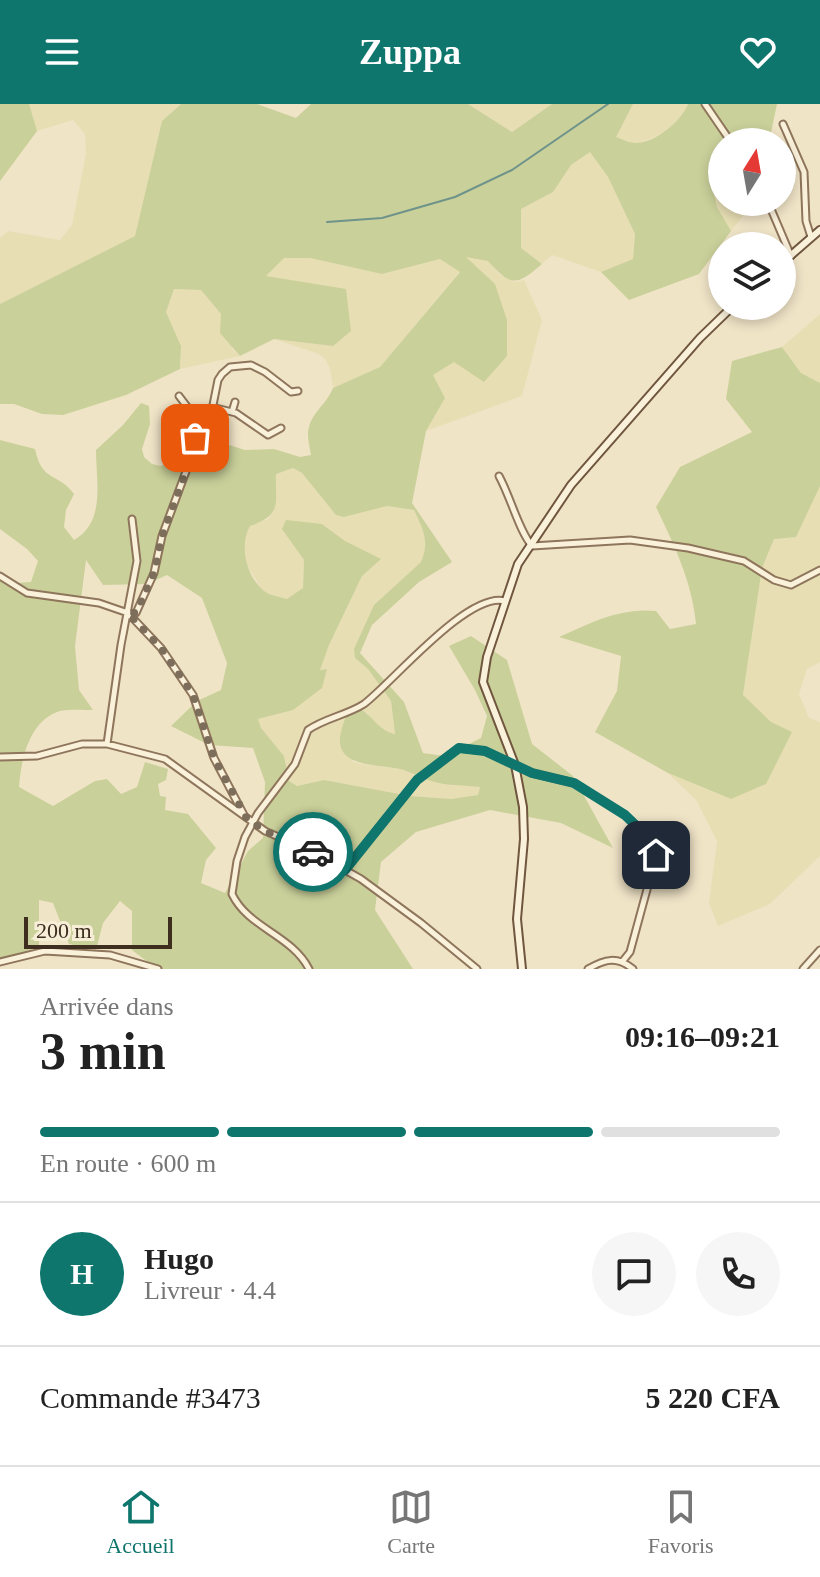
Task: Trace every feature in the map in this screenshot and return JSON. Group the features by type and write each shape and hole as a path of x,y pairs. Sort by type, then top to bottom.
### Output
{"street":[{"path":"705,104 721,128"},
{"path":"783,124 804,172 806,221 811,237"},
{"path":"796,251 820,230"},
{"path":"522,969 518,955 517,907 525,828 515,765 483,682 487,657 518,564 571,485 719,320"},
{"path":"0,576 27,593 99,603 136,613 154,573 162,536 201,425 209,413 218,380 230,367 258,367 291,392 298,391"},
{"path":"179,396 201,425"},
{"path":"232,412 235,402"},
{"path":"209,413 216,408 232,412 268,435 281,428"},
{"path":"499,476 522,526 522,534 532,546"},
{"path":"107,744 137,561 132,519"},
{"path":"532,546 630,540 688,548 744,561 774,580 791,585 820,570"},
{"path":"309,969 299,953 247,914 232,894 237,861 249,820 295,764 308,730 362,705 440,632 486,602 495,598 505,601"},
{"path":"128,613 161,648 193,695 214,758 249,820"},
{"path":"0,757 37,756 82,744 107,744 165,759 249,820 345,870 421,923 477,969"},
{"path":"345,870 417,780 459,748 485,751 515,765 579,786 625,815 655,844 655,860 630,952 622,962"},
{"path":"803,969 820,950"},
{"path":"0,962 45,951 110,955 158,969"},
{"path":"588,969 610,959 633,969"}],"shaded area":[{"path":"0,104 181,104 162,121 135,236 0,304 0,238 8,231 60,240 72,225 86,154 85,134 73,120 37,131 0,181"},
{"path":"468,104 552,104 512,132"},
{"path":"633,104 688,104 685,113 666,132 637,144 615,138"},
{"path":"590,152 608,177 635,234 633,259 601,272 552,255 542,264 521,248 521,209 553,192 571,165"},
{"path":"722,216 743,216 731,231"},
{"path":"465,256 488,261 500,275 515,282 524,280 542,320 522,396 426,431 445,398 433,375 453,362"},
{"path":"284,257 310,258 382,274 440,259 460,271 380,367 333,388 330,369 319,354 274,339 333,346 265,276"},
{"path":"174,289 201,290 221,314 233,350 240,356 180,369 181,346 166,312"},
{"path":"820,314 820,383 801,373 782,347"},
{"path":"293,468 302,473 336,515 344,517 387,506 414,510 426,535 421,562 374,605 355,658 368,669 391,701 395,735 371,720 367,712 352,761 401,769 436,782 480,787 478,795 451,799 410,796 324,780 297,786 289,781 284,756 261,728 258,719 293,710 326,669 319,671 362,576 345,541 322,524 283,529 304,560 303,588 287,599 269,594 261,588 245,562 242,551 245,533 250,525 268,519 274,511 276,473"},
{"path":"820,486 820,662 807,669 799,694 809,718 820,722 820,856 770,904 718,926 709,903 717,841 696,800 668,773 730,799 766,784 791,733 771,722 743,696 762,568 774,539"}],"green space":[{"path":"0,104 29,104 37,131 0,181"},
{"path":"181,104 257,104 296,118 311,104 468,104 512,132 552,104 633,104 616,137 635,143 650,140 666,130 688,104 777,104 772,128 708,128 708,216 722,216 731,231 708,232 708,262 699,274 629,300 601,272 633,259 635,234 608,177 590,152 571,165 553,192 521,209 521,248 542,264 520,280 514,280 503,276 488,261 466,257 495,284 507,320 507,356 484,382 454,362 433,375 445,398 426,431 412,503 452,562 419,582 372,625 360,653 404,702 423,753 445,756 481,738 487,716 449,646 471,636 507,660 532,744 573,776 613,848 561,823 490,810 416,832 381,862 375,910 413,969 146,969 149,963 132,950 132,911 120,901 103,923 96,950 69,944 53,903 39,900 39,947 0,961 0,574 18,583 31,582 38,561 0,529 0,440 35,449 46,472 74,494 66,510 64,527 74,540 91,523 95,512 96,450 141,403 149,406 150,424 142,449 144,457 152,464 161,466 173,460 186,436 194,434 245,450 274,449 300,457 311,455 309,428 333,388 380,367 460,272 440,259 382,274 310,258 284,258 266,276 346,289 351,331 333,346 274,339 240,356 220,333 221,314 201,290 174,289 166,312 181,346 180,369 126,395 63,415 42,414 14,404 0,404 0,304 135,236 162,121","holes":["293,468 302,473 336,515 344,517 387,506 414,510 424,536 421,562 374,605 354,649 355,658 368,669 391,701 395,734 384,730 358,708 348,714 343,724 340,744 343,752 359,762 400,769 435,782 480,787 478,795 451,799 410,796 324,780 297,786 289,781 284,756 261,728 258,719 293,710 322,688 327,669 320,670 329,645 362,576 381,559 345,541 322,524 286,520 282,529 304,560 303,588 287,599 269,594 261,588 247,563 246,534 250,526 268,517 275,507 276,474","86,560 103,585 147,584 167,575 202,598 227,663 221,690 197,701 171,726 209,745 253,748 265,782 263,838 248,851 225,893 201,883 206,860 216,848 188,814 165,810 166,797 160,796 158,784 166,780 168,769 145,762 137,787 121,794 107,779 95,781 53,806 19,787 25,753 41,723 60,711 93,710 79,690 75,646"]},
{"path":"782,347 801,373 820,383 820,486 796,537 774,539 762,568 743,695 771,722 792,732 766,784 731,799 668,773 595,732 617,691 621,656 559,637 606,617 630,611 656,611 670,629 696,624 686,578 656,507 680,467 752,432 726,399 732,361"}],"waterway":[{"path":"327,222 382,218 455,197 512,170 608,104"}],"way so far":[{"path":"195,438 191,458 162,536 154,573 136,613 128,613 161,648 193,695 214,758 247,819 265,831 313,852"}],"route":[{"path":"313,852 345,870 417,780 459,748 470,748 485,751 532,773 579,786 625,815 655,844 656,855"}]}
